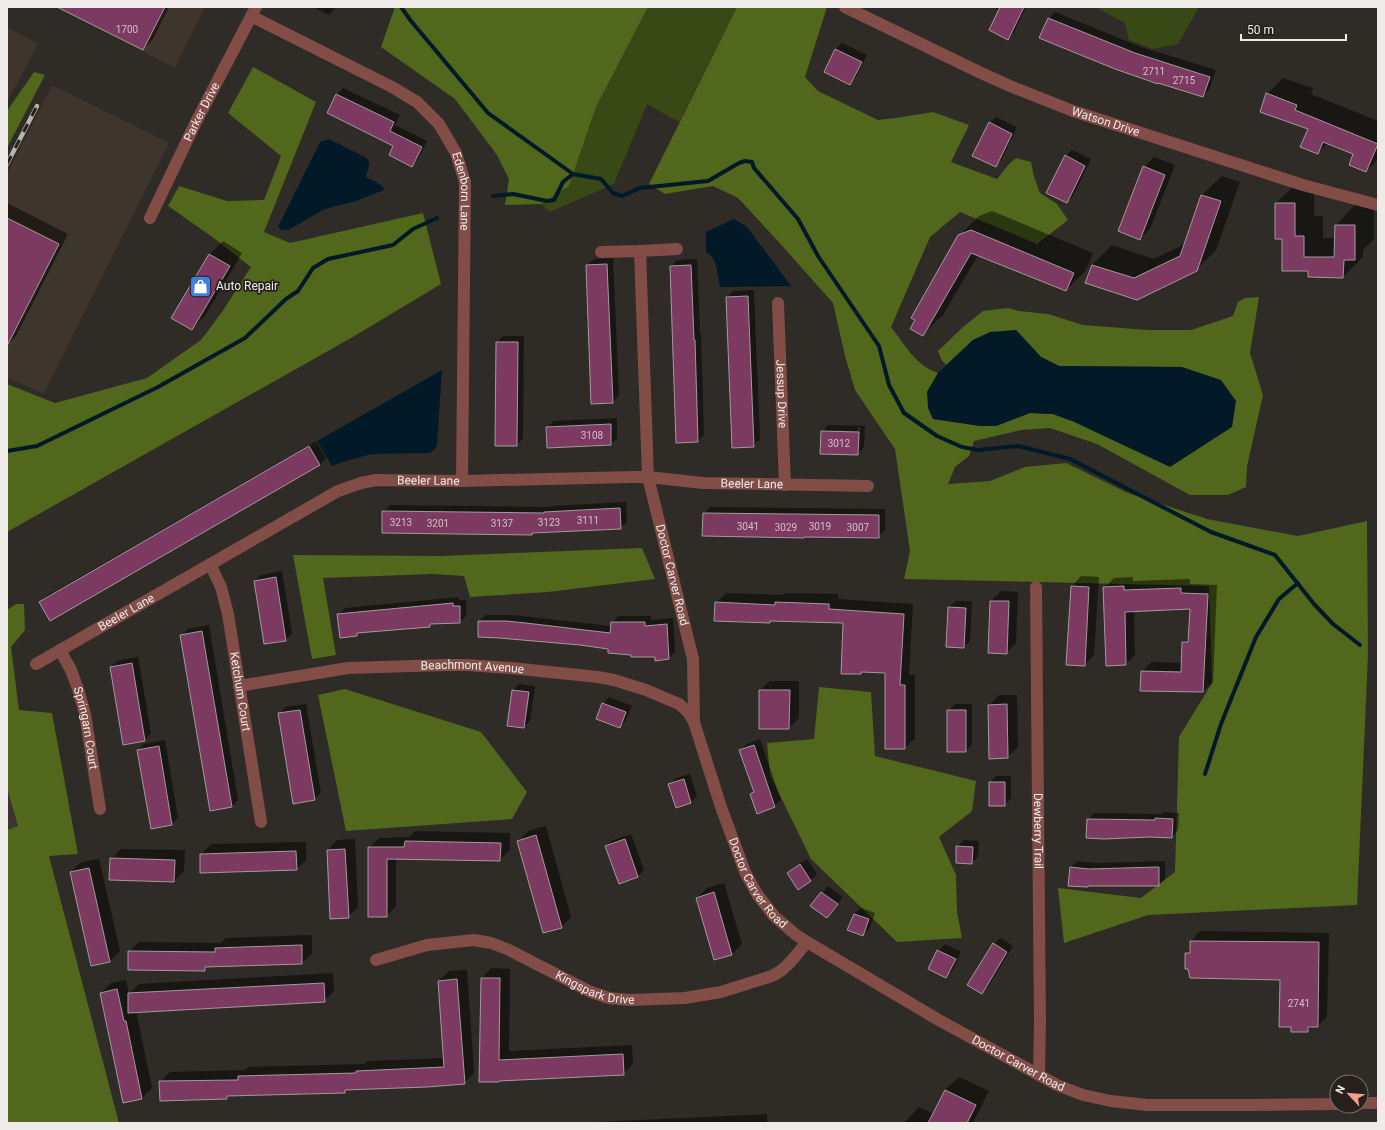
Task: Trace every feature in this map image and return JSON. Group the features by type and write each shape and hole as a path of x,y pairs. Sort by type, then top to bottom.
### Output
{"street":[{"name":"Watson Drive","path":"845,7 979,72 1073,111 1303,186 1378,205"},
{"name":"Parker Drive","path":"150,218 196,122 254,12"},
{"name":"Edenborn Lane","path":"254,12 417,102 439,124 456,153 465,182 462,481"},
{"path":"601,252 677,249"},
{"name":"Doctor Carver Road","path":"640,251 648,477 692,659 694,722 721,807 745,872 757,894 774,916 807,942 937,1018 1057,1085 1083,1095 1111,1101 1147,1105 1329,1104"},
{"name":"Jessup Drive","path":"778,303 785,485"},
{"name":"Beeler Lane","path":"36,664 338,491 361,483 376,480 462,481 648,477 703,483 868,486"},
{"name":"Ketchum Court","path":"210,564 224,596 261,822"},
{"name":"Dewberry Trail","path":"1036,587 1040,1022 1039,1075"},
{"name":"Springarn Court","path":"60,650 71,670 85,714 100,810"},
{"name":"Beachmont Avenue","path":"239,686 348,668 467,664 598,677 621,682 646,690 680,704 688,712 694,722"},
{"name":"Kingspark Drive","path":"376,960 427,945 474,940 491,943 507,949 591,992 609,998 630,1000 686,998 721,992 772,976 788,964 807,942"}],"shaded area":[{"path":"57,7 205,7 175,68"},
{"path":"7,27 38,44 7,103"},
{"path":"52,85 169,143 43,394 7,377 7,174"},
{"path":"7,788 18,826 7,830"}],"green space":[{"path":"395,7 648,7 596,107 569,186 541,204 505,205 509,179 497,155 455,99 381,47"},
{"path":"648,7 737,7 679,122 647,104 614,184 550,212 541,204 569,186 596,107"},
{"path":"737,7 827,7 805,77 818,91 878,120 933,112 969,125 951,162 997,179 1016,158 1031,162 1034,177 1040,193 1057,204 1068,220 1037,244 960,212 930,237 891,327 906,348 917,360 930,370 938,373 927,392 933,419 981,426 996,426 1030,413 1053,414 1072,421 1182,367 1059,366 1041,357 1016,330 973,340 946,365 941,359 938,351 963,327 983,311 1008,308 1019,311 1048,314 1083,325 1148,330 1191,330 1233,316 1238,302 1245,298 1259,297 1250,353 1263,395 1247,466 1246,487 1228,495 1190,495 1097,444 1050,428 1021,430 974,441 969,456 955,467 948,484 990,481 1025,467 1066,463 1128,493 1207,519 1298,536 1367,521 1368,655 1357,905 1148,915 1064,943 1058,888 1141,898 1175,872 1179,737 1212,683 1209,586 904,579 910,551 895,449 855,390 845,356 833,303 738,198 713,186 665,194 649,184"},
{"path":"1095,7 1199,7 1178,44 1153,49 1129,40 1125,23"},
{"path":"253,67 316,102 264,232 290,243 423,213 441,284 351,338 7,532 7,384 55,403 147,378 201,340 222,312 251,267 211,236 168,206 179,186 227,201 264,200 281,156 228,113"},
{"path":"34,72 45,75 7,148 7,111"},
{"path":"642,548 655,579 548,592 470,597 464,576 432,574 323,578 336,655 312,659 293,555 441,556"},
{"path":"16,604 24,604 25,630 11,647 19,710 52,713 78,854 49,856 119,1123 7,1123 7,830 18,826 7,788 7,610"},
{"path":"819,687 871,692 875,756 976,781 972,811 939,837 956,875 957,912 962,938 897,942 811,859 770,775 767,743 814,739"},
{"path":"345,689 481,732 527,792 512,819 346,831 318,695"}],"water":[{"path":"329,139 365,157 369,161 369,167 366,175 367,178 379,184 384,190 356,201 325,209 288,230 282,230 278,227 320,142"},
{"path":"734,219 747,227 791,286 720,287 715,262 710,254 706,252 706,232"},
{"path":"1016,330 1041,357 1059,366 1182,367 1221,380 1236,401 1232,427 1170,467 1072,421 1053,414 1030,413 996,426 981,426 933,419 928,408 927,392 938,373 973,340 990,332"},
{"path":"442,370 437,445 435,449 430,453 371,454 332,466 317,441"}],"building":[{"path":"57,7 165,7 143,50"},
{"path":"1000,7 1024,7 1008,40 989,30"},
{"path":"1048,18 1135,53 1210,77 1203,97 1158,84 1115,69 1039,38"},
{"path":"835,49 862,62 850,85 824,72"},
{"path":"1266,93 1297,105 1295,110 1378,144 1366,172 1349,165 1353,154 1323,142 1318,154 1300,147 1308,129 1260,112"},
{"path":"336,94 394,122 390,131 422,147 412,167 389,155 393,146 327,113"},
{"path":"989,122 1012,134 996,167 972,156"},
{"path":"1065,155 1085,166 1067,203 1046,193"},
{"path":"1143,166 1165,175 1140,240 1118,231"},
{"path":"1201,195 1221,201 1197,271 1137,300 1085,283 1092,265 1134,278 1180,256"},
{"path":"1275,203 1295,203 1295,236 1304,236 1304,257 1334,257 1335,225 1355,225 1355,260 1344,260 1343,278 1308,277 1308,271 1282,271 1282,239 1275,239"},
{"path":"7,218 59,244 7,346"},
{"path":"971,230 1074,273 1066,291 971,253 923,336 910,329 915,320 911,318 958,235"},
{"path":"209,254 230,266 192,330 171,318"},
{"path":"607,264 613,403 591,404 586,265"},
{"path":"691,265 698,442 676,443 670,266"},
{"path":"748,296 754,447 732,448 726,297"},
{"path":"496,342 518,342 517,446 495,446"},
{"path":"611,424 611,445 547,448 546,427"},
{"path":"821,431 859,432 858,455 820,454"},
{"path":"309,446 320,465 50,621 39,602"},
{"path":"620,508 621,529 532,533 532,535 382,533 382,511 544,513"},
{"path":"703,513 879,515 879,538 702,536"},
{"path":"276,577 286,641 264,644 254,581"},
{"path":"1071,586 1089,587 1085,666 1066,665"},
{"path":"1124,586 1124,590 1181,588 1181,593 1208,594 1203,692 1140,691 1141,671 1181,672 1182,642 1188,642 1190,609 1125,612 1126,665 1106,666 1103,587"},
{"path":"990,601 1009,601 1007,654 988,653"},
{"path":"715,602 775,605 775,602 829,604 829,609 904,614 900,685 905,685 905,749 885,749 885,673 861,672 861,674 841,674 843,623 714,621"},
{"path":"453,603 453,606 460,606 460,623 430,624 430,627 357,633 357,636 340,638 337,614"},
{"path":"948,607 966,608 964,648 946,647"},
{"path":"478,621 506,621 610,633 611,622 645,622 645,626 667,624 669,659 655,661 655,657 631,657 631,655 608,653 608,649 580,645 478,637"},
{"path":"202,631 232,807 210,811 180,635"},
{"path":"132,663 145,741 123,745 110,667"},
{"path":"512,690 529,692 524,728 507,726"},
{"path":"759,690 790,690 789,729 759,729"},
{"path":"602,703 626,712 620,728 596,719"},
{"path":"1007,704 1008,758 989,759 988,705"},
{"path":"300,710 315,800 293,804 278,713"},
{"path":"947,710 966,710 966,752 947,752"},
{"path":"754,745 775,807 757,814 750,794 754,792 739,750"},
{"path":"159,746 172,825 151,829 137,750"},
{"path":"684,779 691,803 676,808 668,784"},
{"path":"989,782 1005,782 1005,806 989,806"},
{"path":"1155,818 1173,819 1172,838 1086,838 1087,819 1155,820"},
{"path":"536,835 562,928 543,933 517,841"},
{"path":"625,839 638,877 619,884 605,846"},
{"path":"405,841 501,843 500,861 387,859 387,917 368,917 368,847 404,847"},
{"path":"956,846 973,847 972,864 956,863"},
{"path":"345,849 349,918 330,919 327,850"},
{"path":"296,851 297,870 200,873 200,854"},
{"path":"110,858 175,860 174,882 109,880"},
{"path":"800,864 811,881 798,890 787,873"},
{"path":"1070,867 1089,869 1159,867 1159,886 1068,886"},
{"path":"89,868 110,962 91,966 70,872"},
{"path":"714,892 732,955 714,960 696,898"},
{"path":"821,892 838,904 827,918 810,906"},
{"path":"854,914 869,919 863,936 847,930"},
{"path":"1190,941 1319,942 1318,1027 1308,1027 1308,1032 1291,1032 1291,1027 1279,1027 1280,980 1190,978 1188,969 1185,969 1185,953 1190,953"},
{"path":"993,943 1007,952 982,994 967,985"},
{"path":"302,945 302,964 205,967 205,971 128,970 128,951 215,952 215,948"},
{"path":"937,950 956,959 946,978 928,969"},
{"path":"481,978 500,978 499,1060 623,1054 624,1075 479,1082"},
{"path":"457,979 465,1084 345,1090 345,1093 227,1096 227,1099 160,1101 159,1081 238,1080 238,1076 356,1073 356,1071 444,1067 438,981"},
{"path":"324,983 325,1002 128,1013 128,993"},
{"path":"117,989 124,1021 126,1021 142,1099 123,1103 100,993"},
{"path":"945,1090 976,1105 967,1123 928,1123"}],"waterway":[{"path":"401,7 488,113 573,174 601,179 613,193 622,196 640,188 708,181 739,163 745,161 752,162 754,168 798,219 818,256 879,346 889,385 904,413 937,436 962,447 978,450 1018,446 1070,459 1211,532 1275,555 1314,604 1333,624 1360,645"},
{"path":"493,196 513,194 547,201 554,200 563,182 573,174"},
{"path":"7,451 37,446 158,387 245,338 286,299 298,291 313,268 328,259 393,245 413,229 437,218"},
{"path":"1205,774 1221,724 1256,637 1279,599 1298,583"}],"railway":[{"path":"7,164 37,106"}],"place":[{"name":"Auto Repair","path":"200,286"}]}
